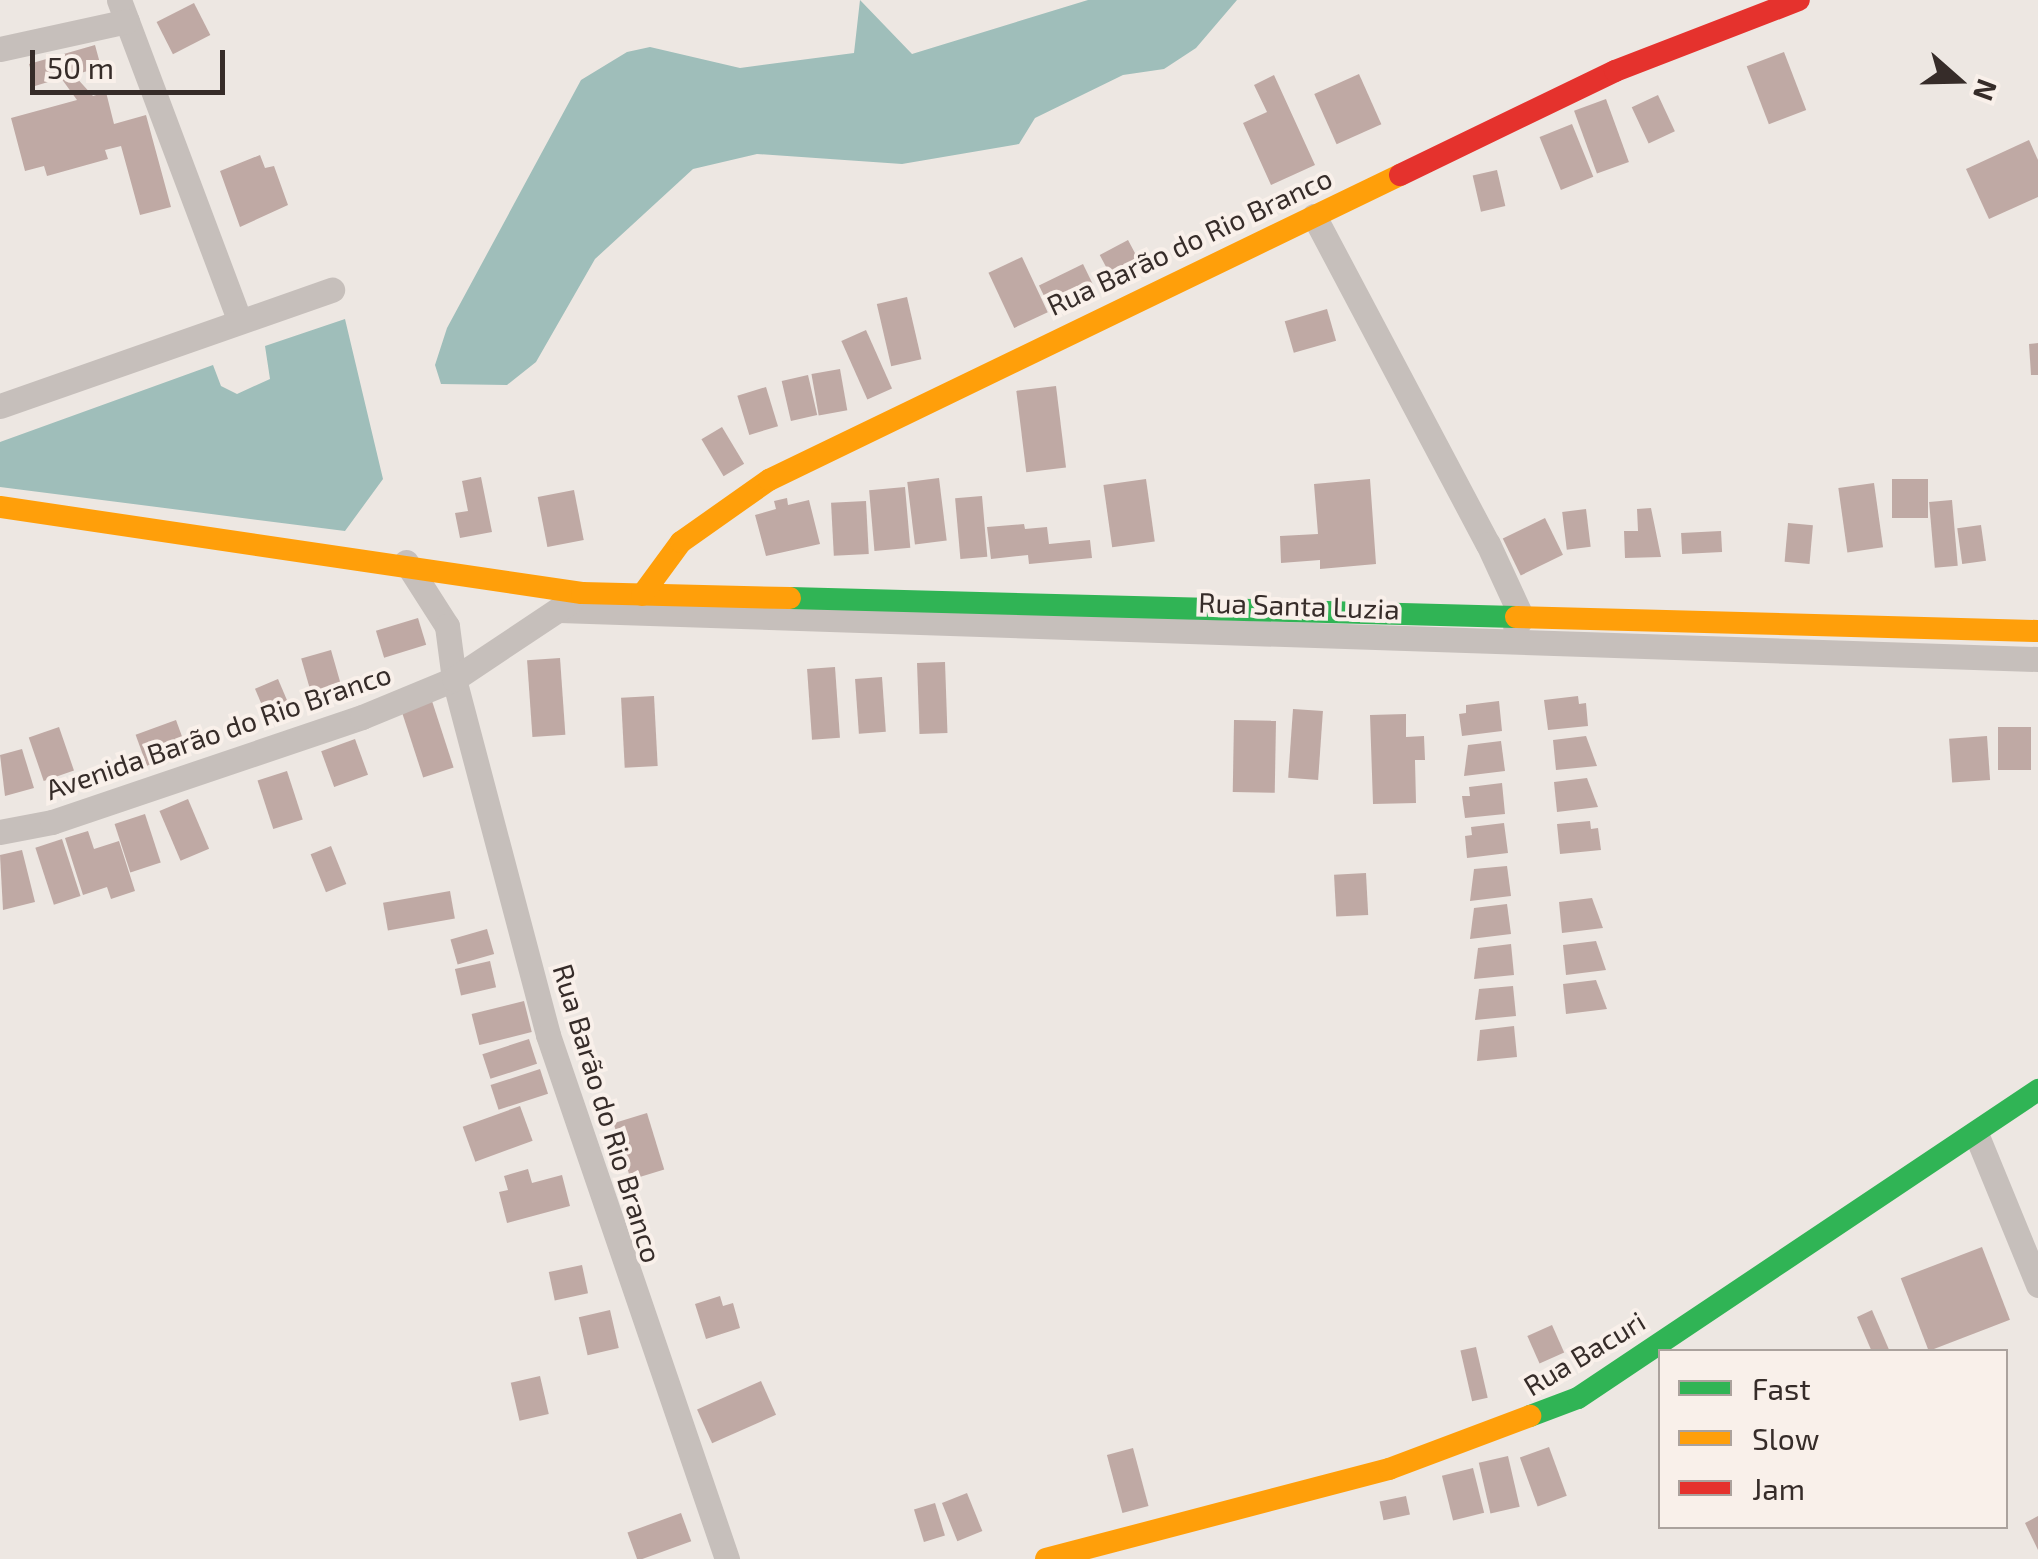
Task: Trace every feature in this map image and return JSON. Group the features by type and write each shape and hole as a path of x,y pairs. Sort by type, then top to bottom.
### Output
{"street":[{"name":"Rua Barão do Rio Branco","path":"642,595 681,542 768,480 1615,71 1800,0"},
{"path":"0,49 123,10 240,320"},
{"path":"1314,216 1522,618 1504,642"},
{"path":"0,406 332,290"},
{"path":"0,507 406,562 582,593"},
{"path":"406,562 448,626 454,679"},
{"path":"559,610 582,593"},
{"name":"Rua Santa Luzia","path":"582,593 2038,631"},
{"name":"Rua Santa Luzia","path":"559,610 2038,660"},
{"name":"Avenida Barão do Rio Branco","path":"0,832 207,772 454,679 559,610"},
{"name":"Rua Barão do Rio Branco","path":"454,679 548,1035 726,1559"},
{"name":"Rua Bacuri","path":"1046,1559 1258,1507 1528,1421 1578,1398 1978,1136 2038,1090"},
{"path":"1978,1136 2038,1285"}],"water":[{"path":"860,0 912,54 1088,0 1237,0 1196,48 1164,69 1123,75 1035,118 1019,144 902,164 757,154 693,169 595,259 536,362 507,385 441,384 435,365 447,328 581,80 627,52 650,47 740,68 854,53"},
{"path":"345,319 383,479 345,531 0,487 0,442 213,365 221,386 237,394 270,379 265,346"}],"building":[{"path":"194,3 210,35 173,54 157,22"},
{"path":"95,45 101,67 74,75 93,96 106,92 114,124 146,115 171,207 140,215 121,146 105,150 108,159 47,176 44,166 25,171 11,118 77,100 61,78 35,86 29,64"},
{"path":"1784,52 1806,110 1769,124 1747,66"},
{"path":"1359,74 1381,124 1337,144 1314,94"},
{"path":"1274,75 1315,165 1271,185 1243,123 1267,112 1254,85"},
{"path":"1658,95 1675,131 1649,144 1632,107"},
{"path":"1606,99 1629,162 1597,174 1574,111"},
{"path":"1572,124 1593,177 1561,190 1540,137"},
{"path":"2029,140 2038,160 2038,197 1989,219 1966,169"},
{"path":"260,155 265,168 274,166 288,205 240,227 220,171"},
{"path":"1497,170 1505,206 1481,212 1473,176"},
{"path":"1128,240 1139,261 1111,276 1100,255"},
{"path":"1022,257 1048,312 1014,328 988,273"},
{"path":"1083,264 1096,291 1052,312 1039,285"},
{"path":"907,297 921,359 891,366 877,304"},
{"path":"1327,309 1336,341 1294,353 1285,321"},
{"path":"866,330 892,388 867,399 841,341"},
{"path":"2038,343 2038,375 2031,375 2029,344"},
{"path":"840,369 847,410 819,415 811,374"},
{"path":"808,375 817,415 791,421 782,381"},
{"path":"1056,386 1066,467 1026,472 1016,391"},
{"path":"766,387 778,426 749,435 737,396"},
{"path":"722,427 744,464 724,476 701,439"},
{"path":"481,477 492,532 460,538 455,513 468,511 462,481"},
{"path":"939,478 947,541 915,544 907,482"},
{"path":"1146,479 1155,541 1112,547 1103,485"},
{"path":"1370,479 1376,564 1320,569 1320,560 1281,563 1280,536 1318,534 1314,484"},
{"path":"1892,479 1928,479 1928,518 1892,518"},
{"path":"1874,483 1883,547 1847,552 1838,488"},
{"path":"905,487 910,548 874,551 869,490"},
{"path":"574,490 584,540 547,547 538,497"},
{"path":"982,496 987,557 960,559 955,498"},
{"path":"787,498 788,505 809,500 820,544 766,556 755,515 776,509 774,501"},
{"path":"1952,500 1958,566 1935,568 1929,502"},
{"path":"866,501 869,554 834,556 831,503"},
{"path":"1651,508 1661,557 1625,558 1624,531 1638,531 1637,509"},
{"path":"1586,509 1591,547 1567,550 1562,512"},
{"path":"1545,518 1563,555 1521,575 1503,539"},
{"path":"1788,523 1813,525 1810,564 1785,562"},
{"path":"1024,524 1025,529 1047,527 1049,544 1090,540 1092,558 1029,564 1028,555 991,559 987,527"},
{"path":"1981,525 1986,561 1962,564 1957,528"},
{"path":"1721,531 1722,552 1682,554 1681,533"},
{"path":"418,618 426,645 384,658 376,631"},
{"path":"331,650 342,688 312,697 301,659"},
{"path":"560,658 565,735 532,737 527,660"},
{"path":"945,662 947,733 919,734 917,663"},
{"path":"835,667 840,738 812,740 807,669"},
{"path":"882,677 886,732 859,734 855,679"},
{"path":"278,679 293,714 270,724 255,689"},
{"path":"654,696 658,766 625,768 621,698"},
{"path":"1578,696 1579,704 1586,703 1588,726 1548,730 1544,700"},
{"path":"432,701 454,768 423,777 402,711"},
{"path":"1499,701 1502,731 1462,736 1459,714 1466,713 1466,705"},
{"path":"1293,709 1323,711 1318,780 1288,778"},
{"path":"1406,714 1406,737 1424,736 1425,760 1415,760 1416,803 1373,804 1370,715"},
{"path":"176,720 187,751 147,766 136,735"},
{"path":"1234,720 1276,721 1275,793 1233,792"},
{"path":"59,727 74,770 44,781 29,737"},
{"path":"1998,727 2031,727 2031,770 1998,770"},
{"path":"1586,736 1597,766 1556,770 1553,740"},
{"path":"1987,736 1990,780 1952,783 1949,739"},
{"path":"355,739 368,775 334,787 321,751"},
{"path":"1501,741 1505,771 1464,776 1468,745"},
{"path":"22,749 34,788 5,796 0,755"},
{"path":"287,771 303,820 273,829 258,781"},
{"path":"1587,778 1598,807 1557,812 1554,782"},
{"path":"1502,783 1505,814 1465,818 1462,796 1470,796 1469,787"},
{"path":"188,799 209,849 181,861 159,811"},
{"path":"145,814 161,863 130,872 115,824"},
{"path":"1590,821 1591,829 1598,828 1601,850 1560,854 1557,824"},
{"path":"1504,823 1508,853 1467,858 1465,836 1472,835 1471,827"},
{"path":"88,831 94,849 119,841 135,891 111,899 107,887 83,895 65,838"},
{"path":"62,839 81,896 54,905 35,848"},
{"path":"331,846 346,884 326,892 311,854"},
{"path":"22,850 35,902 3,910 0,855"},
{"path":"1507,866 1511,896 1470,901 1474,869"},
{"path":"1366,873 1368,915 1336,917 1334,875"},
{"path":"450,891 455,919 388,930 383,903"},
{"path":"1592,898 1603,928 1562,933 1559,902"},
{"path":"1507,904 1511,934 1470,939 1474,908"},
{"path":"487,929 494,954 458,964 450,939"},
{"path":"1596,941 1606,970 1566,975 1563,945"},
{"path":"1511,944 1514,975 1474,979 1478,948"},
{"path":"490,961 496,987 461,995 455,969"},
{"path":"1596,980 1607,1009 1566,1014 1563,984"},
{"path":"1513,986 1516,1016 1475,1020 1479,989"},
{"path":"524,1001 532,1032 479,1045 472,1014"},
{"path":"1514,1026 1517,1057 1477,1061 1480,1030"},
{"path":"529,1039 537,1064 490,1079 482,1054"},
{"path":"540,1069 548,1094 499,1110 491,1085"},
{"path":"520,1106 533,1141 475,1162 463,1127"},
{"path":"647,1113 664,1169 631,1180 614,1123"},
{"path":"528,1169 532,1183 562,1175 570,1206 507,1223 499,1192 508,1190 504,1176"},
{"path":"1982,1247 2010,1320 1928,1349 1901,1278"},
{"path":"582,1265 588,1293 555,1300 549,1272"},
{"path":"720,1296 723,1306 733,1303 740,1328 706,1339 695,1304"},
{"path":"610,1310 619,1348 588,1355 579,1317"},
{"path":"1872,1310 1889,1349 1871,1349 1857,1317"},
{"path":"1552,1325 1564,1352 1540,1363 1527,1336"},
{"path":"1476,1347 1488,1398 1472,1401 1460,1351"},
{"path":"540,1376 549,1414 520,1421 511,1383"},
{"path":"761,1381 776,1415 712,1443 697,1409"},
{"path":"1549,1447 1567,1496 1538,1506 1520,1458"},
{"path":"1133,1448 1149,1506 1122,1513 1107,1455"},
{"path":"1508,1456 1520,1507 1490,1513 1479,1463"},
{"path":"1473,1468 1484,1513 1453,1520 1442,1476"},
{"path":"967,1493 982,1531 957,1541 942,1503"},
{"path":"1406,1496 1410,1515 1384,1520 1380,1502"},
{"path":"935,1503 945,1536 924,1542 914,1509"},
{"path":"681,1513 691,1541 637,1559 627,1532"},
{"path":"2038,1516 2038,1550 2025,1523"}],"traffic: fast":[{"path":"790,598 1516,617"},
{"path":"1530,1416 1578,1398 2038,1090"}],"traffic: slow":[{"path":"642,595 681,542 769,480 1400,175"},
{"path":"0,507 582,593 790,598"},
{"path":"1516,617 2038,631"},
{"path":"1046,1559 1389,1469 1530,1416"}],"traffic: jam":[{"path":"1400,175 1615,71 1799,0"}]}
